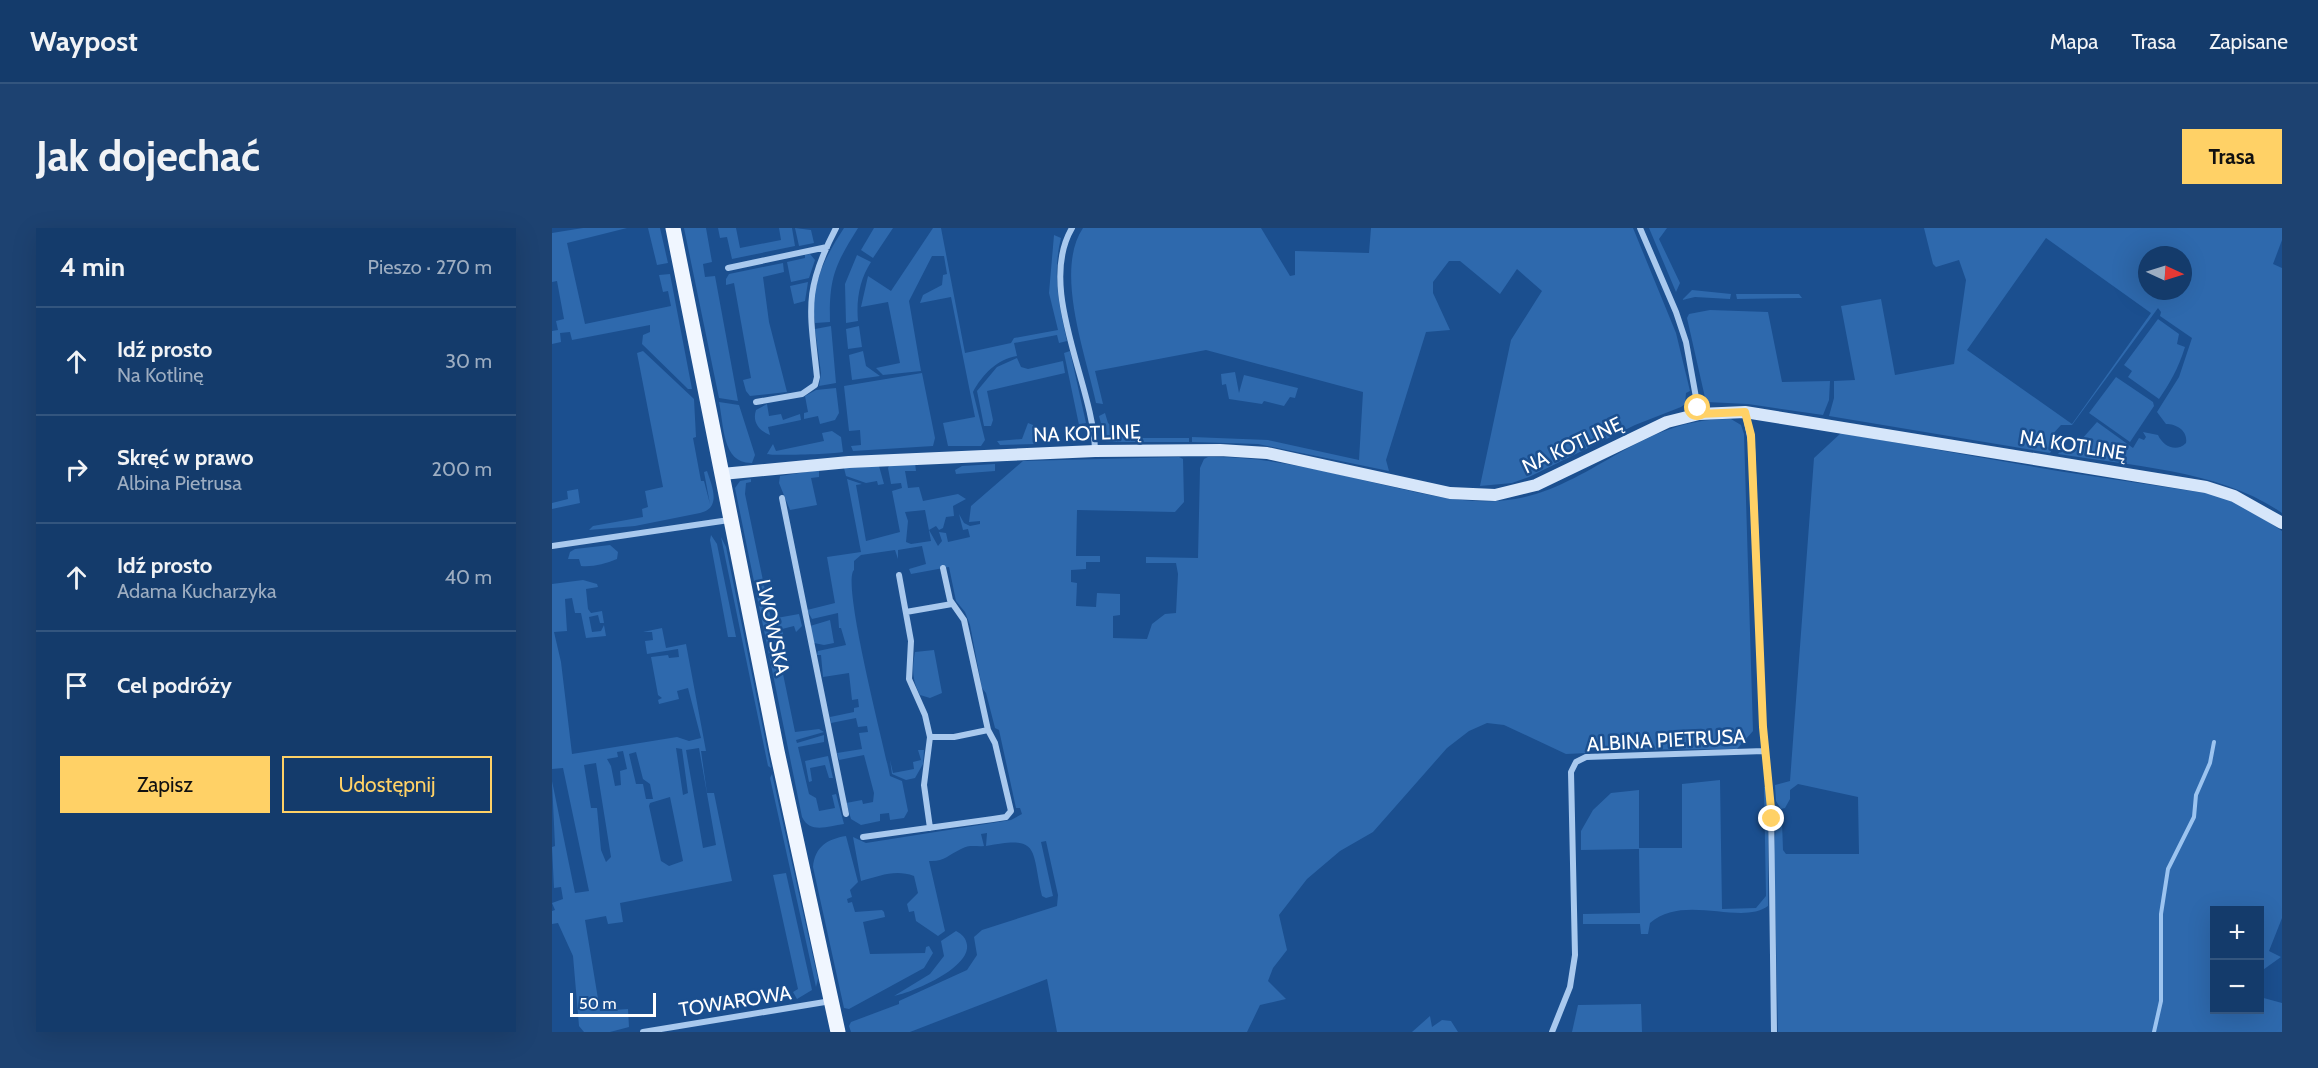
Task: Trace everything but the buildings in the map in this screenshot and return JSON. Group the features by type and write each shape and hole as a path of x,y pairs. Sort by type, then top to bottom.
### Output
{"main road":[{"name":"LWOWSKA","path":"673,228 730,520 838,1032"}],"street":[{"path":"756,402 802,394 815,385 818,377 810,302 814,279 826,246 836,228"},
{"path":"1072,228 1062,257 1062,289 1093,429 1095,451"},
{"path":"1640,228 1677,312 1686,342 1699,414"},
{"path":"728,268 826,246"},
{"name":"NA KOTLINĘ","path":"722,474 849,462 1095,451 1253,451 1450,493 1495,495 1527,489 1658,426 1699,414 1745,412 2206,487 2250,503 2282,523"},
{"name":"ALBINA PIETRUSA","path":"1552,1032 1570,987 1575,955 1571,772 1576,762 1586,757 1764,751 1753,456 1745,412"},
{"path":"782,498 846,814"},
{"path":"552,546 730,520"},
{"path":"863,837 1006,817 1010,813 1010,801 995,743 988,730 964,620 952,604 943,568"},
{"path":"899,575 911,641 909,679 925,715 930,737 924,790 930,828"},
{"path":"906,612 952,604"},
{"path":"930,737 951,737 988,730"},
{"path":"1764,751 1771,806 1774,1032"},
{"name":"TOWAROWA","path":"644,1032 831,1001"}],"shaded area":[{"path":"583,228 627,228 567,243 585,324 671,306 668,291 663,292 659,275 670,274 692,389 688,389 642,344 643,335 650,332 650,325 572,340 570,332 560,333 561,342 552,344 552,331 558,330 556,321 564,319 557,281 552,282 552,233"},
{"path":"648,228 660,228 668,263 657,265"},
{"path":"684,228 706,228 712,262 703,264 705,277 715,276 738,401 719,398"},
{"path":"718,228 736,228 740,248 781,240 779,228 792,228 795,246 732,259 727,237 720,238"},
{"path":"795,228 811,230 814,243 799,246"},
{"path":"844,228 858,228 839,262 832,282 830,322 815,323 814,297 820,273"},
{"path":"874,228 893,228 873,258 861,250"},
{"path":"933,228 941,228 965,353 1011,343 1014,338 1058,330 1049,293 1054,235 1061,238 1057,277 1059,302 1067,341 1059,343 1057,335 1014,343 1017,356 997,364 981,380 973,392 985,440 981,446 948,446 943,423 975,417 951,297 920,303 923,295 942,285 943,275 947,274 944,256 932,256 909,301 921,371 883,375 876,368 900,363 888,302 861,307 868,276 891,291"},
{"path":"1083,228 1261,228 1290,276 1295,275 1295,251 1369,253 1371,228 1633,228 1676,333 1690,391 1686,393 1685,404 1681,407 1635,425 1529,477 1512,483 1480,486 1511,340 1542,291 1517,269 1500,294 1460,261 1449,261 1433,282 1433,293 1450,330 1426,332 1386,460 1389,471 1258,444 1192,442 1192,437 1268,440 1359,460 1363,392 1206,350 1095,371 1103,404 1096,403 1080,338 1072,290 1071,267 1075,246"},
{"path":"1649,228 1667,228 1659,239 1680,283 1676,292"},
{"path":"1924,228 2282,228 2282,240 2273,264 2282,268 2282,513 2231,487 2203,479 2174,472 2058,454 2064,446 2074,448 2097,422 2133,448 2139,438 2144,440 2146,437 2143,432 2158,435 2170,447 2178,448 2186,443 2183,432 2174,425 2166,424 2157,412 2179,377 2192,338 2160,316 2161,312 2158,308 2072,425 2061,425 2050,437 2051,443 2055,445 2050,453 1829,416 1834,398 1834,381 1855,380 1841,306 1881,299 1895,375 1954,364 1966,280 1959,260 1936,267 1933,264","holes":["2046,238 2151,313 2072,424 1967,350"]},
{"path":"810,254 815,260 809,278 791,282 787,262 805,258 805,255"},
{"path":"857,255 871,262 860,290 858,321 846,323 845,284"},
{"path":"783,263 784,272 763,277 769,322 787,392 750,396 743,380 751,378 734,283 726,285 726,279 729,274"},
{"path":"808,282 805,301 794,304 790,286"},
{"path":"1692,290 1731,294 1730,299 1695,297 1682,300"},
{"path":"1736,294 1799,294 1802,298 1737,299"},
{"path":"1710,310 1768,312 1782,382 1830,381 1829,400 1823,415 1748,404 1706,402 1687,318 1689,314"},
{"path":"2158,319 2179,334 2177,344 2185,347 2174,375 2159,399 2128,377 2132,371 2124,365"},
{"path":"831,326 836,383 819,386 821,373 815,329"},
{"path":"859,326 862,347 848,349 846,329"},
{"path":"643,351 694,399 696,437 693,438 701,481 704,481 710,504 704,472 707,471 713,490 713,501 707,510 700,513 635,526 589,530 593,526 643,517 642,509 648,507 645,491 663,487 637,353"},
{"path":"863,351 866,366 880,376 852,380 849,355"},
{"path":"1070,351 1086,423 1079,425 1064,353"},
{"path":"1017,358 1021,367 1028,369 1063,361 1065,373 987,391 993,420 991,426 984,426 977,391 997,367"},
{"path":"1235,372 1239,393 1244,375 1298,388 1295,398 1290,397 1284,406 1264,401 1262,404 1229,399 1226,384 1222,385 1221,374"},
{"path":"922,373 935,438 933,446 853,451 851,446 861,445 860,430 849,431 844,386"},
{"path":"2116,377 2153,402 2154,406 2130,442 2089,413"},
{"path":"836,388 839,413 835,420 820,424 818,416 804,419 804,413 808,412 805,396 816,390"},
{"path":"719,402 739,405 755,455 752,463 742,462 730,450 726,441"},
{"path":"767,404 769,416 781,414 783,420 800,414 801,420 768,427 770,435 757,426 755,418 756,410"},
{"path":"1105,413 1108,423 1124,438 1189,438 1189,442 1106,442 1099,416"},
{"path":"1731,419 1741,425 1744,434 1753,731 1737,749 1589,750 1588,753 1566,754 1504,725 1487,723 1469,731 1447,748 1373,832 1340,851 1307,879 1279,915 1287,950 1273,968 1268,981 1286,999 1260,1005 1247,1032 1057,1032 1047,979 910,1032 851,1032 849,1026 851,1022 899,1004 899,1001 967,970 977,955 974,937 982,930 1057,906 1058,895 1046,841 1041,842 1053,896 1046,898 1042,896 1031,849 1016,843 986,846 987,833 981,834 984,846 967,847 942,859 929,861 945,931 938,936 916,921 914,911 909,912 907,904 918,893 914,876 894,873 861,881 853,837 866,843 1011,820 1022,814 1020,808 1016,808 999,730 995,728 986,693 982,688 970,625 965,612 956,601 949,567 911,574 909,569 926,564 922,546 898,550 898,559 895,550 861,555 854,561 853,604 865,668 890,776 902,781 908,811 904,818 890,820 889,813 880,814 880,821 861,825 851,819 846,803 862,800 863,804 873,802 874,793 864,755 839,760 837,753 862,749 859,733 868,732 867,726 858,727 856,718 831,723 830,717 854,712 854,708 859,707 858,699 852,700 849,673 823,677 821,655 817,655 818,651 846,645 841,628 839,628 838,613 812,619 807,610 835,603 827,557 861,552 847,479 862,484 856,485 866,541 900,532 892,491 902,488 901,483 891,484 888,468 890,464 915,463 916,471 905,471 908,488 919,487 923,501 958,494 966,499 953,506 954,516 946,517 943,528 939,530 936,526 929,530 938,546 942,541 939,532 946,533 948,542 970,537 968,529 963,530 959,514 964,523 970,526 980,524 980,521 969,522 971,506 1023,461 1179,457 1183,459 1184,502 1175,512 1077,510 1076,556 1100,556 1100,562 1086,562 1086,569 1071,570 1071,582 1077,583 1076,606 1096,607 1097,593 1120,594 1120,615 1113,616 1113,638 1147,639 1152,624 1165,614 1176,613 1178,574 1176,563 1146,563 1146,557 1198,558 1200,468 1204,459 1208,457 1278,462 1438,497 1468,501 1499,501 1543,492 1569,481 1644,440 1699,421","holes":["925,510 931,541 911,544 906,542 908,521 905,512"]},
{"path":"1028,423 1033,425 1033,436 1040,438 1036,444 1000,445 997,441 1022,439"},
{"path":"832,431 841,437 843,452 804,455 767,454 773,444 776,451 824,441 822,433"},
{"path":"1841,433 2058,471 2212,494 2242,504 2282,531 2282,918 2269,951 2281,957 2264,969 2264,906 2210,906 2210,1014 2264,1014 2264,998 2282,1003 2282,1032 1778,1032 1774,855 1776,820 1780,819 1782,822 1783,850 1786,854 1859,854 1858,797 1798,784 1790,790 1790,799 1785,808 1781,809 1776,801 1775,785 1790,781 1814,458"},
{"path":"995,464 995,471 956,474 955,470 962,466"},
{"path":"879,466 884,484 878,485 877,481 866,483 846,476 844,468"},
{"path":"819,470 819,477 811,478 817,505 790,510 779,483 780,476"},
{"path":"751,479 751,482 746,483 745,494 771,619 799,614 802,626 796,632 794,626 782,629 784,638 776,640 795,732 819,729 824,732 796,740 797,743 824,735 824,742 798,747 809,794 816,798 819,811 835,808 832,795 836,794 844,824 815,827 810,826 802,817 735,488 740,481"},
{"path":"578,489 580,503 552,509 552,503 568,499 567,491"},
{"path":"711,535 717,544 736,637 728,637 710,540"},
{"path":"721,537 726,547 771,768 768,766"},
{"path":"610,545 618,552 617,559 594,566 581,566 579,559 568,559 570,552 575,549"},
{"path":"583,580 597,584 598,587 586,589 588,609 591,613 602,611 604,623 600,623 598,615 589,617 592,632 601,631 604,625 606,636 586,638 581,613 575,613 572,598 565,599 567,631 554,632 561,662 572,754 677,737 689,741 701,738 688,688 677,691 679,699 659,704 658,700 662,698 658,695 651,657 668,655 669,658 679,657 678,649 647,654 645,641 653,640 652,632 643,632 662,628 666,648 686,644 706,751 701,751 707,793 714,793 732,881 620,903 623,922 608,924 606,916 585,920 600,1011 628,1009 629,1027 610,1032 584,1032 579,1026 573,956 558,923 552,924 552,911 555,910 552,903 563,899 561,887 554,888 552,781 575,893 589,891 563,768 552,769 552,584","holes":["676,748 682,749 688,793 683,795","699,748 716,845 703,848 686,750","623,751 627,769 620,771 621,785 615,786 611,766 607,759 618,757 617,752","636,752 643,779 650,784 653,799 646,799 643,784 636,784 629,754","596,763 611,857 606,862 601,850 597,808 591,808 584,765","670,797 683,861 669,866 661,861 650,803"]},
{"path":"830,620 834,643 824,645 814,643 810,626"},
{"path":"934,650 942,693 930,698 920,695 917,690 913,664 915,652"},
{"path":"918,750 924,750 923,764 915,778 906,780 892,774 890,760 893,773 914,769 913,762 921,760"},
{"path":"828,756 833,778 829,778 825,765 810,768 812,781 809,782 805,761"},
{"path":"772,774 818,979 816,987 770,778"},
{"path":"1720,780 1722,909 1756,908 1766,896 1764,787 1768,787 1768,906 1757,911 1743,913 1679,910 1664,914 1650,923 1648,934 1641,934 1640,924 1583,924 1583,914 1640,913 1639,849 1581,850 1581,831 1593,810 1611,793 1639,790 1639,848 1682,848 1682,784"},
{"path":"846,836 858,882 850,890 852,897 847,899 848,903 852,902 855,912 882,910 884,912 885,917 863,922 870,954 925,953 926,947 929,946 933,953 924,968 849,1009 844,1008 813,867 816,854 824,845"},
{"path":"786,873 812,990 797,999 793,992 798,989 773,875"},
{"path":"956,931 963,936 967,945 966,954 960,962 939,978 914,990 894,996 930,974 944,956 941,941"},
{"path":"1641,1004 1642,1032 1572,1032 1578,1005"},
{"path":"1430,1016 1432,1027 1442,1020 1451,1021 1458,1032 1412,1032"}],"waterway":[{"path":"2154,1032 2161,1001 2161,914 2168,869 2194,817 2196,795 2210,763 2214,742"}],"route":[{"path":"1698,408 1699,414 1745,412 1751,435 1761,626 1764,751 1772,819"}]}
